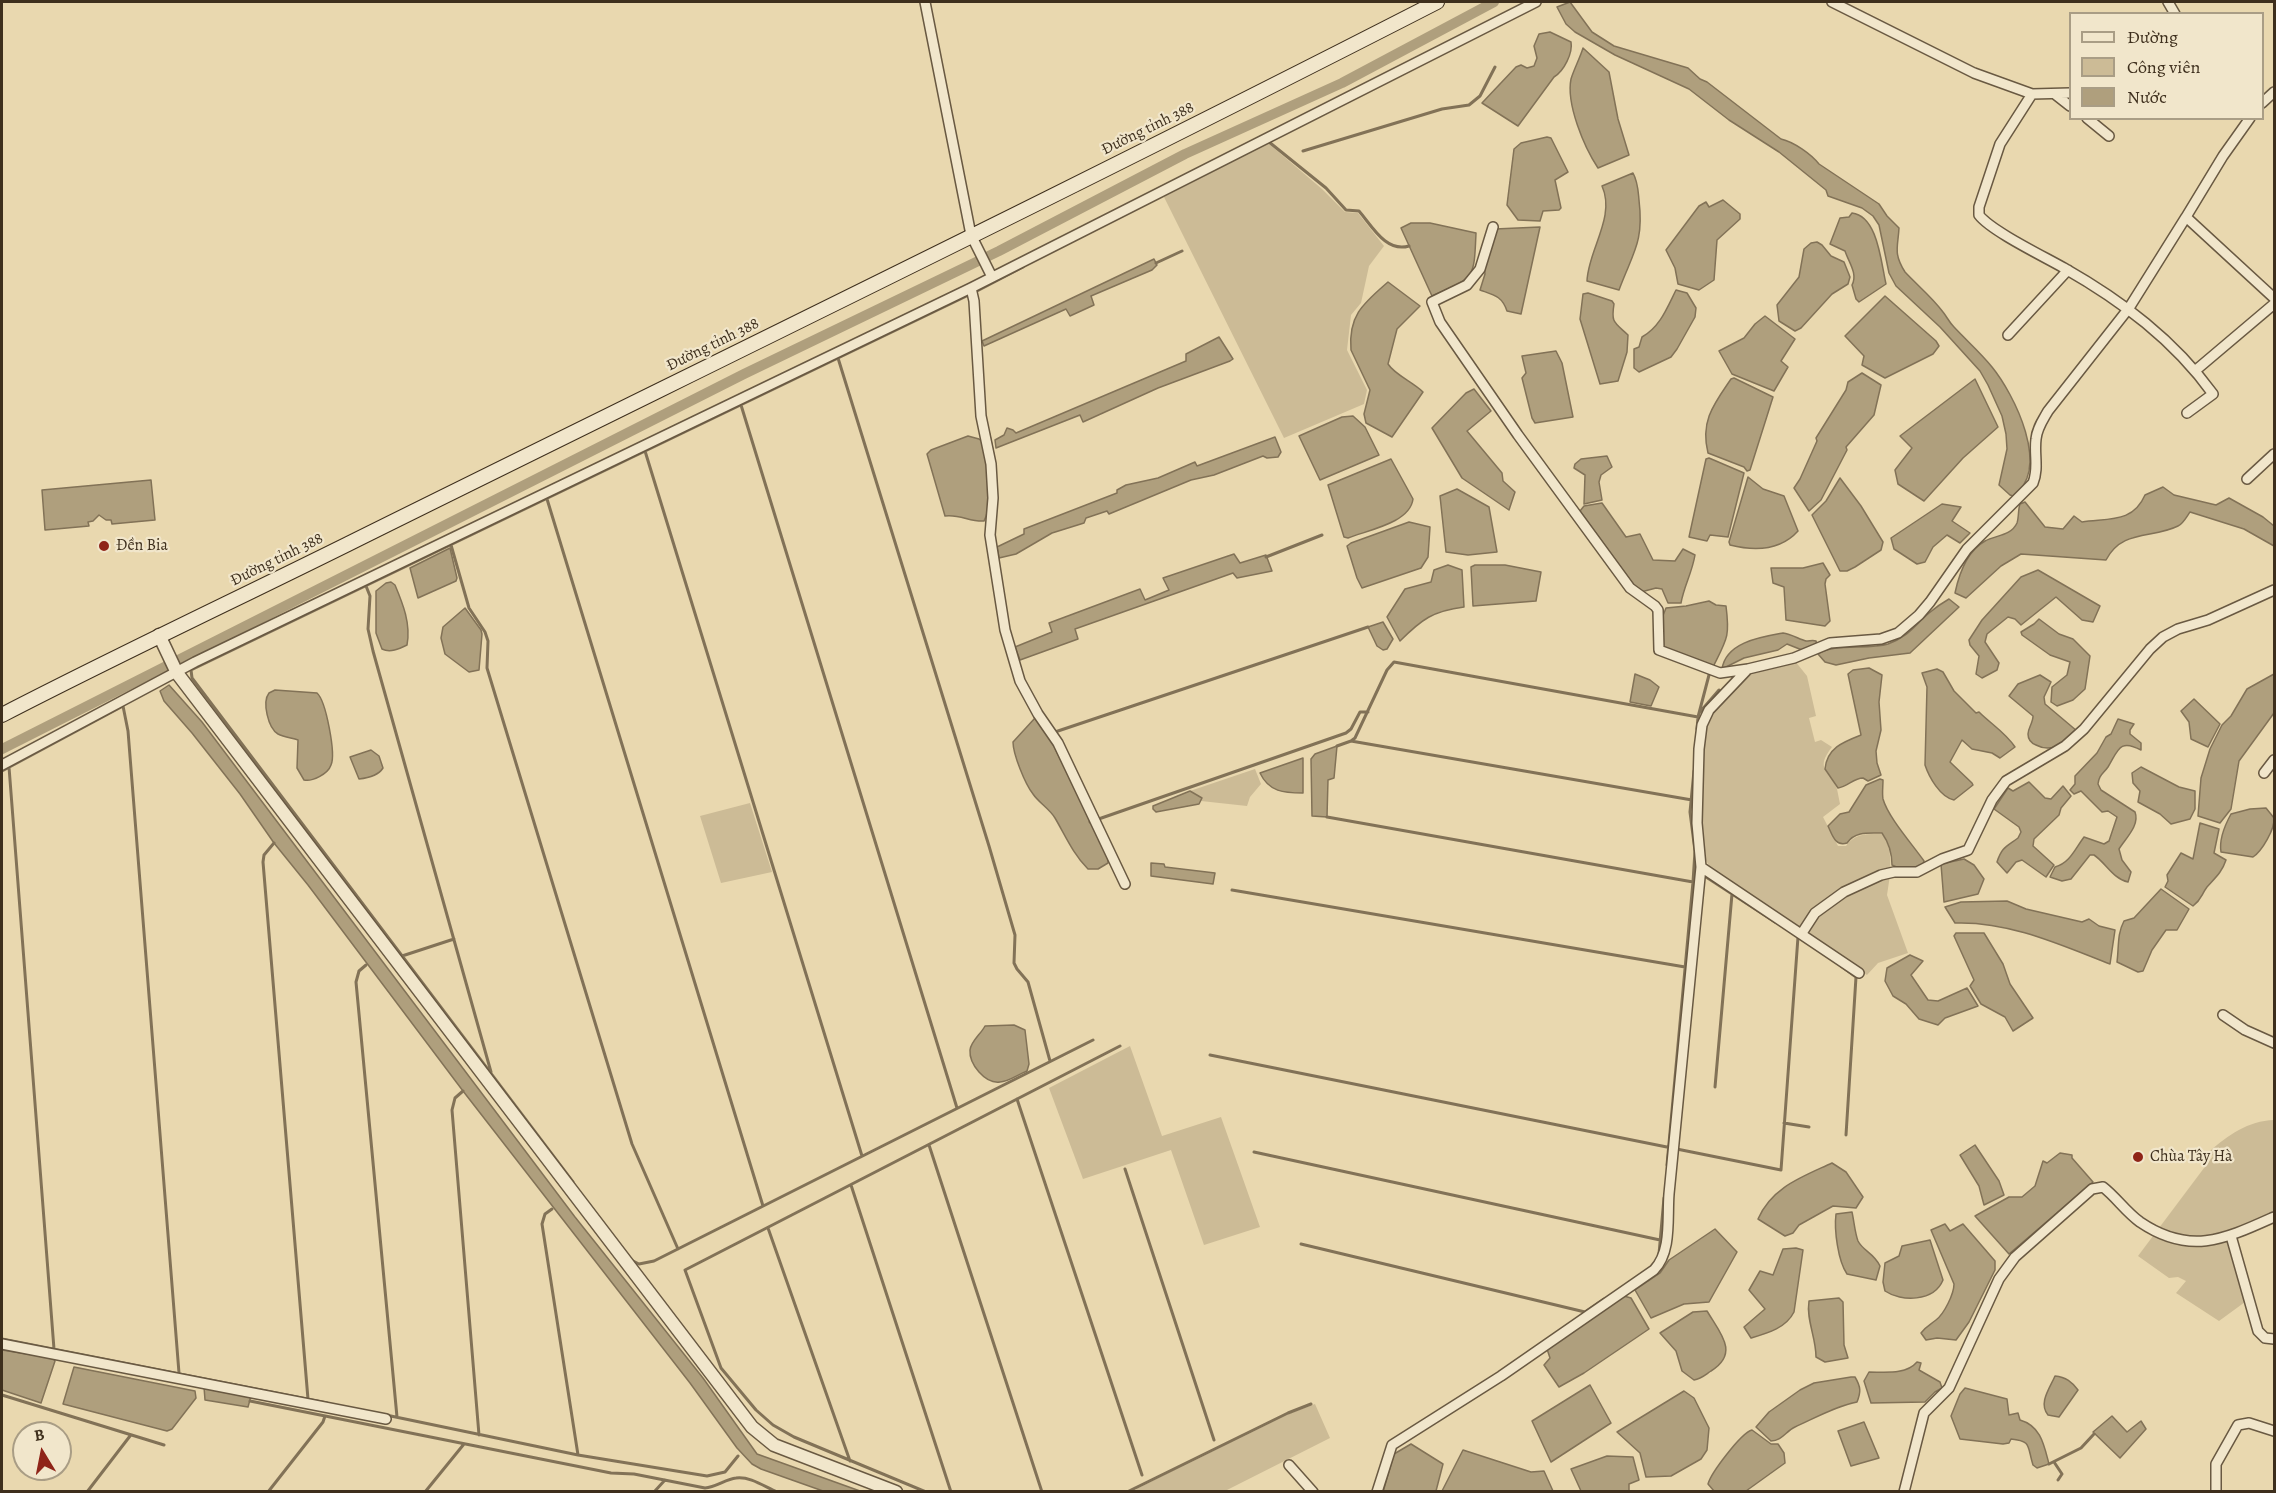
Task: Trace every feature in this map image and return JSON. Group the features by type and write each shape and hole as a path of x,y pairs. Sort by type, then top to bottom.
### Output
{"main road":[{"name":"Đường tỉnh 388","path":"2,715 972,238 1437,2"}],"street":[{"path":"925,2 972,238 991,275"},
{"path":"2,765 176,670 971,288 991,275 1159,194 1536,2"},
{"path":"1832,2 1974,73 2032,94 2069,93"},
{"path":"2032,94 2000,144 1978,211 1982,219 2129,308 2196,370 2213,394 2187,413"},
{"path":"2056,95 2069,105"},
{"path":"2089,120 2109,136"},
{"path":"1493,227 1480,269 1467,285 1432,302 1440,322 1518,435 1630,588 1658,610 1659,650 1720,673 1748,669 1794,657 1830,643 1881,639 1898,633 1919,615 1941,589 1962,555 2033,483 2038,468 2036,439 2039,426 2048,411 2129,308 2223,156 2249,120"},
{"path":"2186,217 2274,298"},
{"path":"2008,335 2068,270"},
{"path":"971,288 974,301 981,416 991,464 993,498 990,535 1000,603 1011,652 1020,681 1038,714 1058,743 1125,884"},
{"path":"2196,370 2274,304"},
{"path":"2247,479 2274,454"},
{"path":"1802,933 1815,913 1850,890 1881,875 1894,872 1917,872 1942,859 1965,852 1972,844 1992,800 2006,781 2066,746 2084,729 2163,637 2178,629 2208,620 2274,590"},
{"path":"160,638 176,670 752,1427 774,1445 896,1491"},
{"path":"1377,1491 1392,1445 1501,1376 1654,1270 1662,1262 1666,1244 1701,867 1697,817 1702,725 1709,710 1748,669"},
{"path":"2264,773 2274,760"},
{"path":"1701,867 1859,973"},
{"path":"2223,1015 2245,1030 2274,1043"},
{"path":"1904,1491 1921,1419 1927,1408 1950,1384 1999,1279 2015,1257 2092,1189 2103,1187 2139,1221 2173,1238 2198,1243 2231,1236 2274,1217"},
{"path":"2231,1236 2258,1332 2265,1338 2274,1339"},
{"path":"2,1344 386,1419"},
{"path":"2216,1491 2216,1464 2238,1425 2249,1423 2274,1431"},
{"path":"1288,1465 1313,1491"}],"green space":[{"path":"1268,143 1345,212 1358,213 1384,246 1369,266 1361,303 1351,315 1347,350 1367,390 1364,404 1284,438 1164,197"},
{"path":"1795,661 1807,676 1816,716 1809,718 1815,742 1821,740 1832,747 1824,765 1837,789 1840,804 1823,817 1838,846 1846,846 1853,839 1862,835 1882,834 1888,847 1890,861 1890,871 1843,891 1801,930 1713,872 1702,854 1699,822 1701,749 1709,714 1744,674"},
{"path":"1255,769 1261,784 1250,797 1247,806 1201,801 1202,798 1190,791"},
{"path":"750,803 772,872 721,883 700,816"},
{"path":"1890,875 1887,895 1908,953 1878,963 1867,975 1804,933 1831,903"},
{"path":"1130,1046 1162,1136 1221,1117 1260,1227 1204,1245 1171,1150 1083,1179 1049,1088"},
{"path":"2274,1120 2274,1214 2228,1235 2245,1302 2219,1321 2176,1293 2186,1281 2178,1277 2169,1278 2138,1256 2213,1156 2209,1152 2247,1126"},
{"path":"1315,1404 1330,1438 1225,1491 1137,1491 1136,1489 1289,1414"}],"water":[{"path":"1570,2 1592,32 1614,46 1688,68 1781,139 1802,149 1819,164 1879,204 1899,228 1898,255 1905,272 1934,301 1952,325 1992,367 2019,413 2029,450 2029,468 2024,484 2013,496 1999,485 2007,449 2006,434 2002,416 1988,385 1980,371 1940,327 1896,286 1889,273 1879,225 1873,216 1862,208 1828,196 1826,190 1779,152 1729,120 1689,89 1615,55 1575,32 1566,24 1557,7"},
{"path":"1550,32 1571,42 1569,56 1561,71 1554,77 1518,126 1482,103 1516,67 1534,66 1537,58 1534,46 1539,34"},
{"path":"1583,48 1609,72 1618,119 1629,155 1598,168 1577,125 1571,100 1571,79"},
{"path":"1551,138 1568,172 1555,180 1561,208 1543,211 1540,221 1518,220 1507,205 1514,149 1521,143"},
{"path":"1633,173 1638,189 1639,237 1619,290 1587,281 1606,210 1602,186"},
{"path":"1723,200 1740,214 1740,219 1717,240 1714,280 1699,290 1678,284 1675,268 1666,250 1699,206 1706,202 1709,207"},
{"path":"1852,213 1868,222 1873,231 1886,284 1859,302 1852,285 1854,277 1845,251 1830,244 1840,218 1849,217"},
{"path":"1411,223 1430,223 1476,233 1473,269 1469,275 1457,285 1432,296 1401,228"},
{"path":"1540,227 1521,314 1507,311 1500,299 1480,290 1485,274 1484,263 1495,229"},
{"path":"1817,242 1831,256 1844,262 1850,277 1848,284 1832,294 1801,328 1795,331 1779,321 1777,305 1799,277 1804,249 1811,243"},
{"path":"1154,259 1157,265 1152,270 1091,296 1094,305 1070,316 1066,309 984,346 982,341"},
{"path":"1388,282 1420,306 1397,329 1388,364 1395,372 1423,392 1392,437 1366,423 1364,414 1370,390 1351,350 1352,328 1359,311"},
{"path":"1676,290 1687,293 1696,308 1695,317 1671,357 1639,372 1634,368 1634,349 1639,347 1642,337 1654,328"},
{"path":"1588,293 1612,301 1615,322 1628,335 1627,352 1618,381 1600,384 1580,319 1583,294"},
{"path":"1885,296 1939,346 1933,354 1885,378 1862,365 1864,356 1845,336"},
{"path":"1765,316 1795,339 1781,361 1788,367 1774,391 1732,374 1719,351 1744,338"},
{"path":"1219,337 1233,359 1230,361 1158,388 1083,422 1080,415 996,448 995,440 1004,435 1007,428 1016,433 1186,361 1186,354"},
{"path":"1556,351 1562,363 1573,417 1535,423 1522,378 1526,373 1522,356"},
{"path":"1862,373 1881,385 1874,415 1846,447 1847,450 1821,500 1809,511 1794,488 1817,441 1816,438 1846,390 1848,382"},
{"path":"1734,378 1773,397 1750,470 1747,471 1744,467 1708,453 1706,442 1710,413 1731,379"},
{"path":"1975,379 1998,427 1963,458 1924,501 1898,484 1895,470 1912,448 1900,436"},
{"path":"1474,389 1491,411 1467,431 1502,473 1503,481 1515,492 1509,510 1462,478 1432,428 1466,393"},
{"path":"1353,416 1365,427 1379,455 1320,480 1299,436 1342,417"},
{"path":"968,436 984,443 989,495 984,521 945,516 927,454 931,450"},
{"path":"1275,437 1281,452 1278,457 1263,456 1214,475 1191,480 1109,514 1107,511 1086,518 1084,523 1052,533 1016,554 999,558 997,547 1024,534 1024,529 1117,493 1117,490 1126,485 1158,478 1195,462 1197,466"},
{"path":"1607,456 1612,467 1601,475 1599,482 1602,500 1584,504 1585,475 1574,468 1575,464 1581,459"},
{"path":"1709,458 1744,473 1728,537 1710,535 1707,541 1689,537 1706,459"},
{"path":"1391,459 1413,499 1410,507 1396,520 1348,538 1344,537 1328,485"},
{"path":"1748,477 1763,489 1784,496 1798,531 1791,538 1766,548 1730,545"},
{"path":"1840,478 1861,506 1883,542 1881,550 1847,571 1840,571 1812,515 1826,501"},
{"path":"151,480 155,520 112,524 111,520 106,520 99,515 93,521 88,522 89,526 45,530 42,490"},
{"path":"2163,487 2174,495 2216,505 2229,498 2263,517 2274,526 2274,546 2244,529 2190,512 2178,526 2120,543 2106,560 2021,554 2001,566 1966,598 1955,593 1962,571 1973,551 1985,541 2007,533 2014,527 2018,521 2020,504 2025,502 2045,527 2063,529 2074,516 2082,522 2127,515 2140,504 2145,495"},
{"path":"1457,489 1489,507 1497,552 1468,555 1446,552 1440,496"},
{"path":"1602,503 1626,537 1640,534 1653,560 1675,561 1683,549 1695,555 1681,603 1668,603 1662,589 1656,588 1641,592 1635,587 1580,511 1584,506"},
{"path":"1942,504 1961,507 1952,521 1970,533 1960,543 1947,535 1933,547 1925,562 1917,564 1894,549 1891,538"},
{"path":"1409,522 1430,527 1428,557 1421,568 1362,588 1347,546"},
{"path":"450,548 456,581 418,598 410,568"},
{"path":"1234,554 1240,563 1266,555 1272,571 1237,578 1233,573 1075,629 1078,639 1020,660 1015,647 1052,632 1049,623 1140,589 1145,600 1169,590 1163,578"},
{"path":"1823,563 1830,575 1825,584 1830,621 1825,626 1786,620 1784,587 1773,583 1771,568 1803,568"},
{"path":"1448,565 1462,570 1464,607 1429,617 1400,641 1387,617 1405,589 1431,582 1434,570"},
{"path":"1505,565 1541,572 1536,601 1473,606 1471,567"},
{"path":"2038,570 2100,606 2093,622 2082,620 2056,597 2021,625 2015,619 2008,617 1987,634 1985,642 1999,663 1997,670 1982,678 1976,674 1979,656 1970,645 1969,640 1982,620 2021,577"},
{"path":"391,582 395,585 403,607 408,637 407,645 388,651 382,649 376,633 376,591"},
{"path":"1949,599 1959,607 1910,653 1836,665 1825,662 1818,654 1832,649 1888,644 1906,635 1929,613"},
{"path":"1709,601 1716,605 1726,606 1727,616 1726,638 1713,667 1662,648 1662,618 1666,608"},
{"path":"465,608 482,634 479,670 469,672 445,654 441,638 443,627"},
{"path":"2039,619 2059,634 2073,639 2090,656 2085,689 2073,700 2057,706 2051,702 2052,687 2067,675 2070,662 2050,655 2022,635 2021,632"},
{"path":"1383,622 1393,639 1387,649 1383,650 1377,646 1368,627"},
{"path":"1783,633 1806,641 1816,641 1817,645 1802,650 1787,644 1778,650 1744,658 1722,669 1725,660 1737,647 1755,639"},
{"path":"1869,668 1882,675 1879,702 1881,730 1876,751 1881,775 1868,781 1860,778 1838,788 1825,769 1826,762 1842,743 1861,735 1848,674 1853,670"},
{"path":"1937,669 1943,672 1954,691 1976,713 1979,712 2015,747 2000,758 1992,753 1972,749 1962,740 1950,762 1973,785 1954,800 1940,791 1932,781 1925,765 1927,687 1922,673"},
{"path":"1635,674 1650,680 1659,687 1651,706 1630,702"},
{"path":"2274,674 2274,713 2239,761 2231,809 2220,823 2198,816 2201,778 2210,749 2222,725 2231,716 2247,689"},
{"path":"2040,675 2051,682 2044,697 2045,704 2077,731 2063,743 2048,748 2030,741 2028,732 2033,716 2009,696 2018,684"},
{"path":"169,685 202,722 575,1217 703,1378 757,1454 860,1491 823,1491 761,1469 752,1464 737,1448 690,1383 274,843 240,794 164,701 160,691"},
{"path":"275,690 317,693 320,698 329,728 332,759 327,771 319,777 304,780 297,768 298,740 278,734 271,726 266,702 269,693"},
{"path":"2194,699 2220,724 2208,747 2191,739 2189,722 2181,711"},
{"path":"1035,718 1048,734 1108,857 1108,863 1098,869 1088,869 1083,863 1055,818 1035,797 1023,776 1013,742"},
{"path":"2118,719 2134,724 2130,734 2141,743 2141,750 2128,745 2120,748 2100,777 2098,784 2101,790 2135,812 2134,827 2119,849 2122,860 2131,872 2128,882 2118,878 2094,855 2090,855 2071,879 2062,881 2050,877 2055,867 2068,859 2084,837 2104,844 2109,841 2117,817 2108,811 2102,812 2081,791 2074,794 2070,790 2075,784 2075,776 2097,753 2106,737 2111,734"},
{"path":"1337,746 1334,778 1328,780 1327,817 1312,816 1311,759 1315,754"},
{"path":"371,750 379,756 383,768 376,775 359,779 350,757"},
{"path":"1303,758 1303,793 1290,793 1273,788 1260,773"},
{"path":"2141,767 2179,787 2195,791 2195,809 2190,819 2171,824 2160,814 2138,802 2140,791 2133,783 2132,773"},
{"path":"1880,779 1883,780 1883,797 1886,806 1924,861 1923,865 1900,868 1892,865 1890,848 1882,833 1854,836 1843,844 1837,841 1828,826 1840,814 1849,812 1866,785"},
{"path":"2029,782 2045,798 2051,799 2063,786 2071,796 2061,808 2059,815 2034,839 2033,846 2054,865 2046,877 2022,860 2016,862 2007,873 1997,862 2003,850 2018,838 2021,832 2019,827 1994,809 2008,788 2013,791"},
{"path":"1190,791 1202,798 1199,804 1156,812 1153,809 1153,806"},
{"path":"2266,808 2274,818 2274,823 2257,854 2253,857 2221,852 2223,833 2231,814"},
{"path":"2200,823 2219,829 2214,853 2226,860 2221,871 2193,906 2165,887 2168,881 2167,875 2181,853 2193,859"},
{"path":"1964,859 1974,865 1984,879 1978,894 1944,902 1941,864"},
{"path":"1151,863 1215,873 1213,884 1151,876"},
{"path":"2161,889 2189,909 2177,930 2166,930 2152,950 2143,971 2138,972 2117,962 2120,931 2124,921 2134,918"},
{"path":"2007,901 2026,909 2082,922 2089,919 2099,926 2115,930 2110,964 2054,942 2015,930 1975,923 1955,923 1945,907 1961,902"},
{"path":"1956,933 1984,933 2003,964 2010,984 2033,1018 2013,1031 2005,1017 1981,1004 1970,986 1974,980 1954,936"},
{"path":"1910,955 1923,961 1911,975 1928,1000 1938,1001 1967,988 1978,1006 1945,1018 1938,1025 1919,1019 1906,1004 1893,996 1885,981 1887,968"},
{"path":"1014,1025 1025,1030 1029,1064 1027,1071 1003,1082 989,1080 979,1072 972,1061 970,1050 972,1044 985,1026"},
{"path":"1975,1145 1999,1181 2004,1195 1984,1205 1979,1186 1960,1155"},
{"path":"2060,1153 2072,1155 2072,1158 2093,1182 2009,1254 1975,1216 2009,1197 2022,1197 2035,1186 2043,1161 2047,1163"},
{"path":"1832,1163 1846,1172 1863,1197 1856,1208 1833,1206 1799,1225 1793,1233 1785,1236 1758,1219 1771,1199 1789,1184"},
{"path":"1852,1212 1858,1241 1880,1266 1876,1280 1847,1274 1841,1261 1836,1237 1836,1214"},
{"path":"1945,1224 1950,1231 1963,1224 1995,1261 1995,1270 1969,1322 1956,1340 1937,1338 1926,1340 1921,1333 1942,1313 1954,1288 1931,1230"},
{"path":"1715,1229 1737,1252 1709,1302 1684,1304 1651,1318 1635,1290 1660,1273 1669,1260"},
{"path":"1930,1240 1943,1280 1939,1287 1932,1293 1917,1298 1900,1297 1885,1291 1883,1282 1885,1263 1899,1256 1902,1246"},
{"path":"1783,1249 1803,1250 1794,1312 1791,1318 1770,1332 1751,1338 1744,1327 1765,1309 1749,1290 1760,1271 1773,1275"},
{"path":"1624,1296 1631,1298 1649,1329 1559,1387 1544,1365 1550,1358 1547,1349"},
{"path":"1839,1298 1843,1302 1844,1345 1848,1358 1825,1362 1816,1357 1808,1308 1809,1301"},
{"path":"1707,1311 1722,1335 1726,1350 1720,1364 1703,1377 1694,1380 1682,1371 1676,1351 1660,1333 1693,1312"},
{"path":"2,1350 53,1358 55,1361 41,1403 2,1390"},
{"path":"1917,1362 1921,1363 1919,1370 1940,1382 1942,1388 1925,1402 1871,1403 1864,1381 1869,1372 1901,1371"},
{"path":"74,1367 195,1391 196,1398 172,1429 167,1431 63,1404"},
{"path":"2055,1376 2068,1380 2078,1390 2059,1417 2048,1415 2044,1406"},
{"path":"1855,1377 1859,1387 1857,1402 1818,1416 1792,1429 1775,1441 1771,1441 1756,1427 1769,1412 1800,1390 1814,1383"},
{"path":"1590,1385 1611,1423 1551,1462 1532,1421"},
{"path":"204,1387 251,1396 248,1407 205,1400"},
{"path":"1965,1388 2007,1399 2009,1415 2018,1413 2020,1420 2033,1427 2041,1437 2049,1464 2037,1468 2033,1465 2028,1446 2022,1441 2011,1439 2009,1443 2003,1444 1960,1439 1951,1416"},
{"path":"1684,1391 1694,1398 1709,1428 1707,1450 1701,1459 1671,1476 1646,1477 1640,1453 1617,1432"},
{"path":"2112,1416 2127,1432 2141,1421 2146,1429 2120,1458 2093,1432"},
{"path":"1864,1422 1879,1458 1851,1466 1838,1431"},
{"path":"1752,1430 1771,1444 1778,1444 1784,1453 1785,1463 1746,1491 1714,1491 1708,1484 1715,1471 1734,1446"},
{"path":"1411,1444 1443,1464 1436,1491 1383,1492 1394,1454"},
{"path":"1463,1450 1531,1472 1544,1471 1553,1491 1442,1491"},
{"path":"1607,1456 1633,1457 1639,1480 1629,1484 1629,1491 1581,1491 1571,1469"}],"waterway":[{"path":"2,749 744,374 999,251 1185,154 1342,83 1494,2"},
{"path":"1303,151 1442,109 1469,105 1480,96 1495,67"},
{"path":"1269,142 1326,188 1346,210 1359,211 1374,231 1386,242 1393,246 1409,246"},
{"path":"1156,263 1182,251"},
{"path":"977,291 1023,267"},
{"path":"573,1182 192,678 191,670 977,291"},
{"path":"838,358 1015,935 1014,963 1028,982 1050,1061"},
{"path":"741,405 957,1108"},
{"path":"989,434 993,454"},
{"path":"645,451 862,1156"},
{"path":"547,499 763,1206"},
{"path":"1266,557 1322,535"},
{"path":"451,545 469,608 485,632 488,641 487,668 632,1144 678,1249"},
{"path":"366,586 370,596 368,629 373,651 491,1072"},
{"path":"1055,732 1368,627"},
{"path":"1692,800 1351,741 1355,738 1387,670 1394,662 1698,717"},
{"path":"1697,729 1709,675"},
{"path":"1700,712 1719,690"},
{"path":"2,771 123,706 128,731 179,1373"},
{"path":"1090,822 1346,733 1351,729 1360,712 1368,712"},
{"path":"1337,746 1351,741"},
{"path":"9,767 54,1349"},
{"path":"1667,1165 1693,882 1695,851 1690,812 1694,771"},
{"path":"1327,817 1693,882"},
{"path":"274,843 264,855 263,862 308,1399"},
{"path":"1703,875 1775,922"},
{"path":"1232,890 1685,967"},
{"path":"1715,1087 1732,894"},
{"path":"1210,1055 1781,1170 1798,937"},
{"path":"402,956 454,939"},
{"path":"366,965 359,971 356,982 397,1417"},
{"path":"1841,966 1856,977 1846,1135"},
{"path":"631,1260 639,1264 654,1261 1093,1040"},
{"path":"926,1492 794,1437 773,1425 756,1410 721,1368 685,1270 1120,1046"},
{"path":"463,1091 455,1098 452,1110 479,1435"},
{"path":"1017,1099 1142,1475"},
{"path":"1784,1123 1809,1127"},
{"path":"929,1145 1042,1492"},
{"path":"1254,1152 1660,1240"},
{"path":"1125,1169 1214,1440"},
{"path":"851,1185 951,1492"},
{"path":"1659,1254 1664,1198"},
{"path":"552,1209 545,1214 542,1224 578,1455"},
{"path":"768,1228 850,1461"},
{"path":"1301,1244 1585,1312 1604,1299"},
{"path":"2,1339 327,1403"},
{"path":"2,1395 164,1445"},
{"path":"250,1401 611,1473 634,1474 705,1488 741,1478 752,1480 777,1492"},
{"path":"1127,1492 1288,1413 1311,1404"},
{"path":"386,1415 578,1455 707,1476 725,1472 738,1456"},
{"path":"268,1492 323,1422 325,1416"},
{"path":"2049,1464 2081,1448 2094,1434"},
{"path":"87,1492 130,1436"},
{"path":"425,1492 464,1444"},
{"path":"2054,1462 2062,1474 2058,1480"},
{"path":"654,1492 665,1480"}],"place":[{"name":"Đền Bia","path":"104,546"},
{"name":"Chùa Tây Hà","path":"2138,1157"}]}
